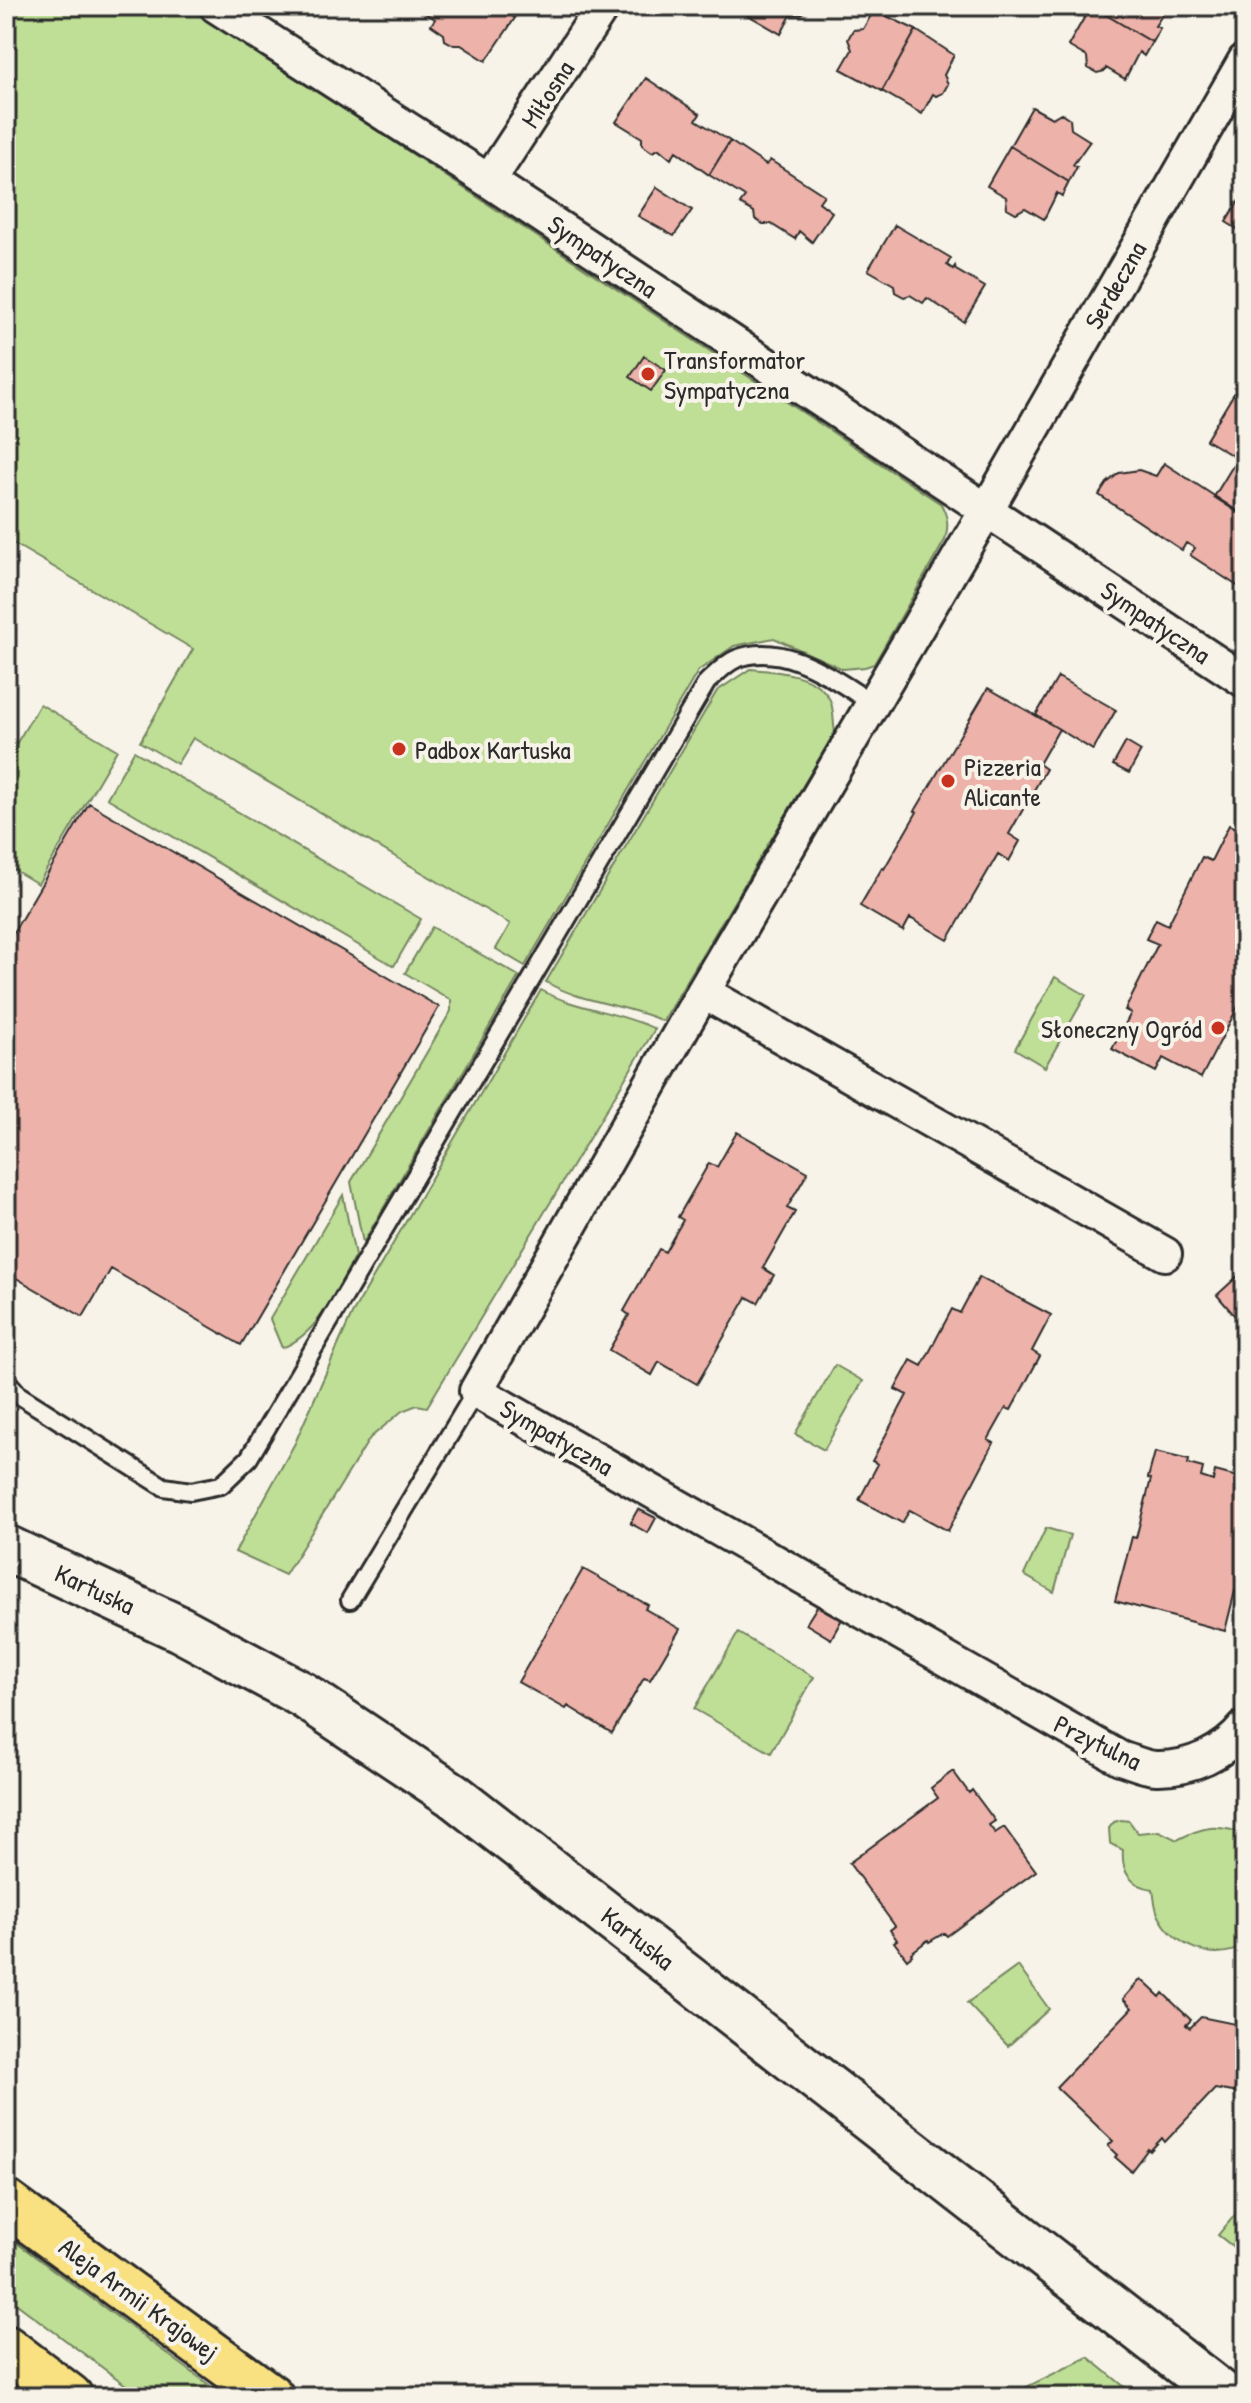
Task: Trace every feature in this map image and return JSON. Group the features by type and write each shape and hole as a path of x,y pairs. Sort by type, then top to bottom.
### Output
{"main road":[{"name":"Aleja Armii Krajowej","path":"6,2203 271,2397"},
{"path":"6,2348 70,2397"}],"street":[{"name":"Sympatyczna","path":"216,6 489,181 1245,681"},
{"name":"Miłosna","path":"489,181 603,6"},
{"name":"Serdeczna","path":"986,511 1245,60"},
{"name":"Sympatyczna","path":"953,1662 476,1391 703,992 986,511"},
{"path":"703,992 1165,1254"},
{"name":"Kartuska","path":"6,1548 180,1629 303,1695 453,1795 1226,2397"},
{"name":"Przytulna","path":"953,1662 1120,1758 1154,1769 1191,1763 1217,1752 1245,1727"}],"lane":[{"path":"6,1380 19,1395 164,1487 191,1491 221,1485 249,1458 707,682 735,659 768,654 803,662 874,704"},
{"path":"350,1600 476,1391"}],"green space":[{"path":"6,6 189,6 941,504 947,522 945,540 874,664 843,669 774,638 734,646 698,671 525,966 496,949 510,924 193,738 177,764 140,742 193,649 6,539"},
{"path":"750,669 795,675 816,684 830,700 835,732 663,1021 574,995 546,982 717,691"},
{"path":"40,704 117,750 38,884 6,865 6,761"},
{"path":"134,751 421,919 394,966 107,798"},
{"path":"432,927 519,976 363,1243 351,1182 451,1011 451,1000 405,973"},
{"path":"1055,977 1086,995 1045,1067 1015,1049"},
{"path":"541,990 554,997 655,1029 427,1407 417,1405 402,1411 370,1438 285,1575 235,1552 295,1443 352,1314"},
{"path":"343,1195 355,1256 317,1321 307,1332 282,1348 270,1319"},
{"path":"835,1365 863,1381 824,1450 795,1434"},
{"path":"1046,1528 1070,1535 1054,1592 1024,1575"},
{"path":"738,1633 814,1677 771,1753 694,1709"},
{"path":"1121,1820 1129,1821 1138,1833 1159,1831 1177,1840 1210,1828 1245,1834 1245,1945 1220,1953 1207,1952 1195,1949 1173,1935 1158,1914 1153,1889 1139,1885 1129,1877 1123,1850 1110,1843 1109,1828"},
{"path":"1018,1966 1049,2009 1008,2046 967,2003"},
{"path":"1245,2203 1245,2256 1218,2235"},
{"path":"6,2235 225,2397 142,2397 6,2296"},
{"path":"1088,2357 1137,2397 1006,2397"}],"building":[{"path":"413,6 497,6 515,18 486,61 461,45 445,40 444,34 431,25 435,19"},
{"path":"743,6 807,6 802,14 791,15 781,34 741,11"},
{"path":"1091,6 1168,6 1155,26 1160,28 1152,42"},
{"path":"1091,6 1152,42 1144,56 1139,52 1125,79 1106,68 1097,73 1088,68 1087,57 1068,46"},
{"path":"874,10 916,30 882,91 841,69 852,50 848,39 853,30 863,29"},
{"path":"916,30 954,55 944,75 948,84 943,93 933,94 922,114 882,91"},
{"path":"646,78 700,114 696,120 730,141 709,175 676,151 671,159 659,149 652,152 642,145 642,138 616,122"},
{"path":"1032,107 1052,118 1061,113 1070,119 1071,129 1090,141 1073,165 1077,167 1069,182 1010,146"},
{"path":"730,141 766,165 770,160 824,195 819,202 832,212 812,242 799,231 795,239 771,224 755,219 754,212 740,204 745,197 709,175"},
{"path":"1010,146 1069,182 1062,196 1057,193 1044,219 1025,208 1016,213 1007,208 1006,197 987,186"},
{"path":"657,187 692,210 674,236 638,216"},
{"path":"1245,191 1245,228 1242,232 1226,222"},
{"path":"895,225 951,258 947,265 953,269 955,266 956,270 985,287 964,322 927,298 923,303 910,295 904,297 895,292 894,285 868,270"},
{"name":"Transformator Sympatyczna","path":"644,356 666,370 651,391 630,377"},
{"path":"1245,375 1245,463 1206,440"},
{"path":"1237,459 1245,463 1245,510 1242,515 1214,497"},
{"path":"1164,463 1245,516 1245,591 1190,555 1195,548 1186,543 1182,550 1099,495 1119,473 1139,470 1156,476"},
{"path":"1058,677 1116,710 1093,750 1036,715"},
{"path":"988,688 1059,729 1039,764 1046,769 1009,834 1020,841 1009,861 998,854 948,940 910,918 903,931 860,906"},
{"path":"1126,742 1141,751 1129,773 1113,765"},
{"path":"89,803 439,1007 241,1345 111,1269 83,1317 6,1272 6,945"},
{"path":"1229,825 1245,833 1245,978 1240,987 1245,993 1201,1078 1163,1058 1156,1072 1112,1049 1131,1013 1125,1010 1158,944 1146,939 1156,919 1168,925 1202,857 1211,861"},
{"path":"737,1132 808,1172 787,1208 795,1212 763,1268 774,1275 758,1303 747,1297 697,1384 659,1362 652,1375 609,1350 629,1315 624,1311 659,1249 665,1252 683,1220 678,1217 709,1163 717,1167"},
{"path":"1245,1275 1245,1324 1217,1295 1238,1276 1241,1279"},
{"path":"979,1277 1051,1315 1032,1351 1040,1356 1011,1410 1006,1408 988,1440 994,1443 948,1531 910,1510 902,1523 859,1500 878,1464 872,1461 907,1395 895,1389 911,1360 922,1366 952,1309 960,1313"},
{"path":"1155,1452 1189,1460 1188,1464 1203,1468 1201,1477 1213,1481 1215,1471 1245,1479 1245,1579 1241,1592 1235,1591 1225,1631 1115,1601 1132,1537 1136,1538"},
{"path":"638,1509 656,1518 648,1533 630,1523"},
{"path":"583,1569 648,1605 645,1609 680,1629 650,1680 644,1678 612,1733 568,1706 566,1709 518,1682"},
{"path":"818,1605 842,1619 831,1639 806,1624"},
{"path":"953,1771 995,1821 989,1825 995,1833 1004,1827 1036,1871 947,1936 944,1933 928,1940 907,1959 894,1942 897,1940 890,1930 895,1926 849,1863 938,1798 931,1788"},
{"path":"1141,1979 1160,1997 1163,1993 1191,2020 1186,2025 1190,2028 1201,2017 1245,2026 1245,2094 1215,2089 1165,2142 1162,2138 1150,2151 1148,2149 1131,2171 1108,2146 1113,2141 1056,2087 1132,2008 1123,1999"}],"place":[{"name":"Transformator Sympatyczna","path":"648,374"},
{"name":"Padbox Kartuska","path":"399,749"},
{"name":"Pizzeria Alicante","path":"948,781"},
{"name":"Słoneczny Ogród","path":"1218,1028"}]}
